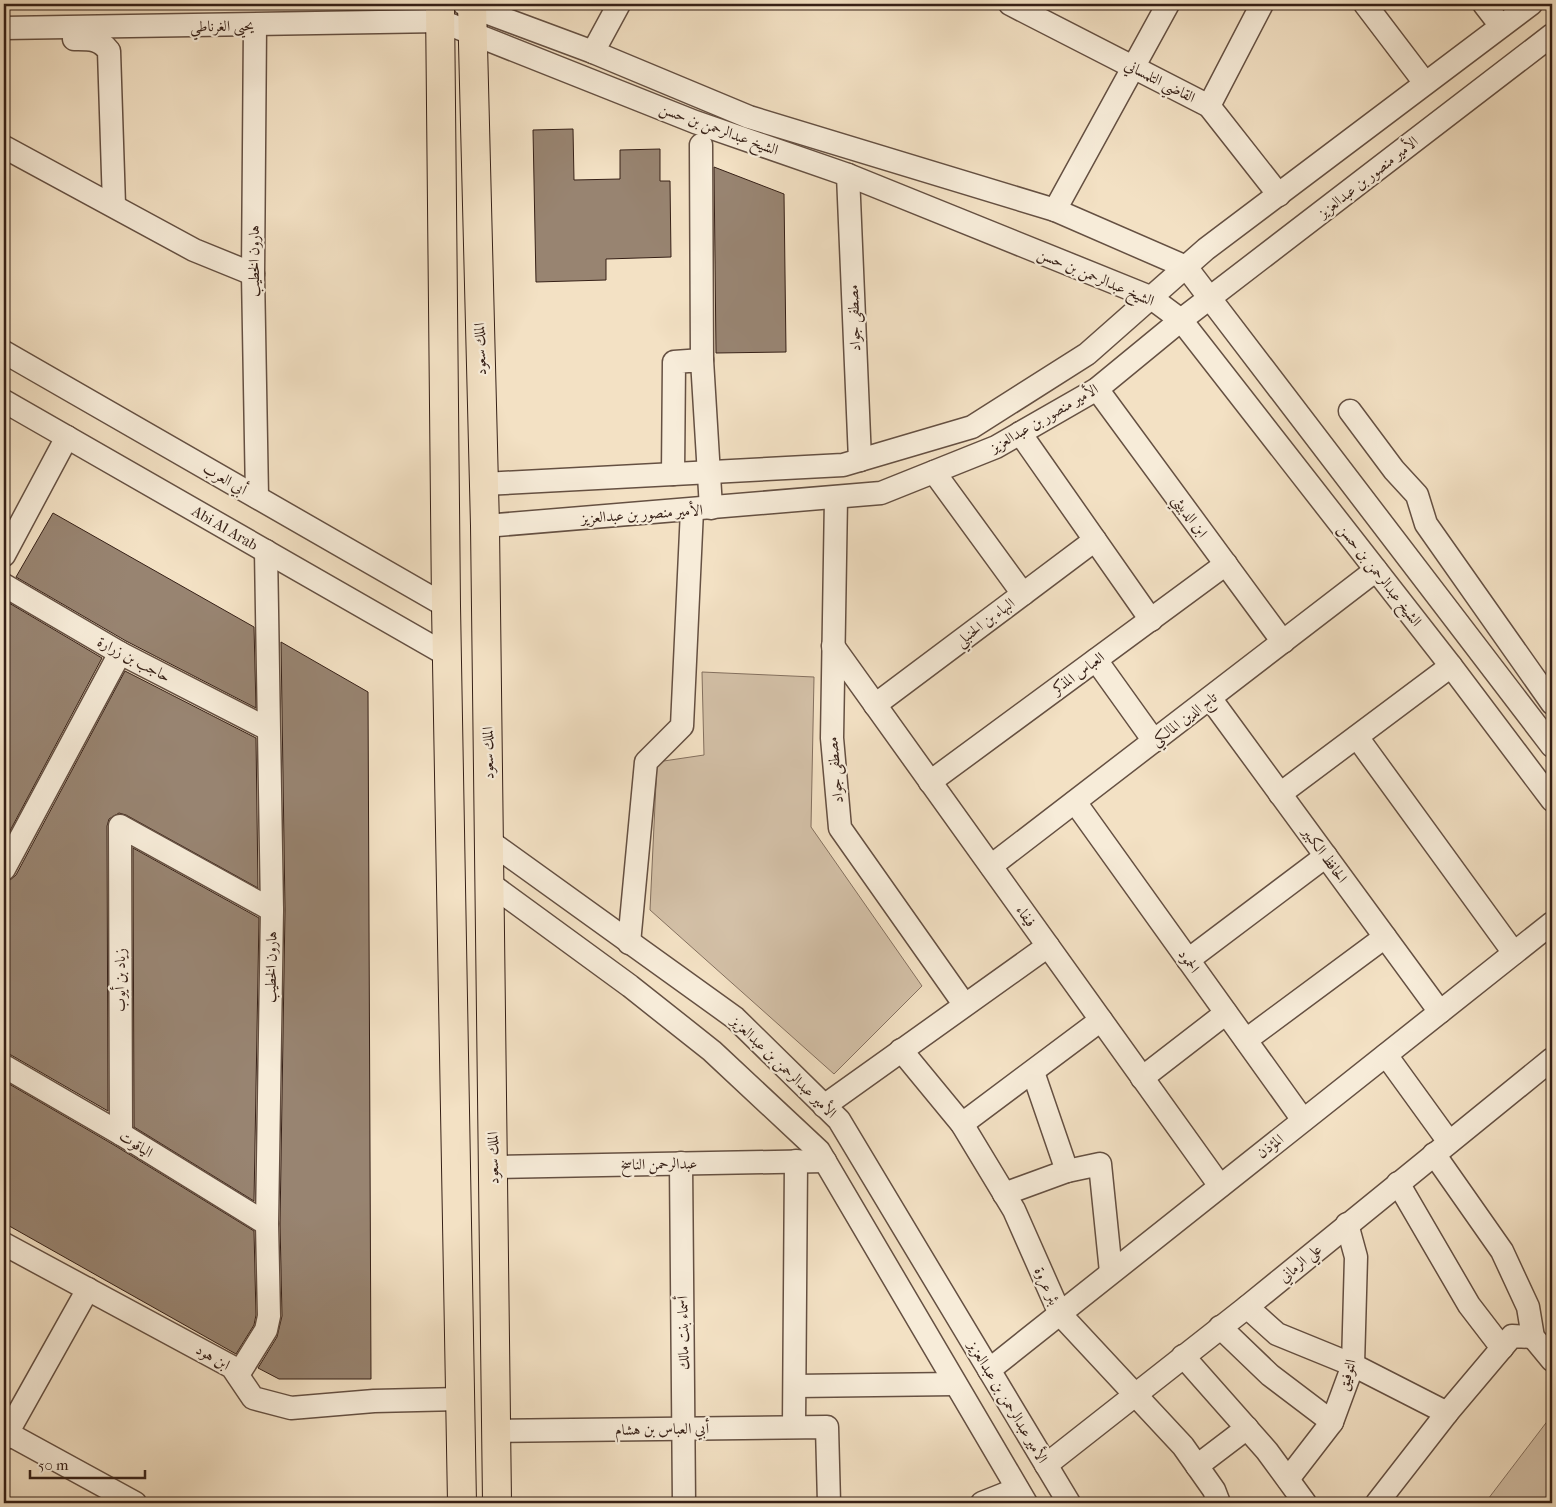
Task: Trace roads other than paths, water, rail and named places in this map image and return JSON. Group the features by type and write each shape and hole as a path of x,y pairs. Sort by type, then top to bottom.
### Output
{"main road":[{"name":"الملك سعود","path":"469,5 472,34 485,526 497,1503"},
{"path":"440,12 446,606 462,1503"}],"street":[{"path":"593,52 619,4"},
{"name":"القاضي التلمساني","path":"1010,4 1046,12 1133,67 1210,106 1278,195"},
{"path":"1055,210 1168,4"},
{"path":"1210,106 1262,4"},
{"path":"1365,4 1426,83"},
{"path":"1484,4 1501,26"},
{"name":"الأمير منصور بن عبدالعزيز","path":"484,484 843,465 972,428 1087,354 1150,297 1278,195 1531,4"},
{"name":"الشيخ عبدالرحمن بن حسن","path":"469,5 593,52 749,117 1055,210 1186,268"},
{"name":"الشيخ عبدالرحمن بن حسن","path":"440,12 472,34 695,122 848,175 1150,297 1181,320 1451,666 1552,800"},
{"name":"يحيى الغرناطي","path":"4,28 256,25 440,12"},
{"name":"هارون الخطيب","path":"256,25 253,274 257,497"},
{"name":"الأمير منصور بن عبدالعزيز","path":"485,526 881,493 996,447 1097,390 1181,320 1552,35"},
{"path":"4,39 94,39 103,44 109,51 114,205"},
{"path":"629,943 646,762 682,726 702,509 710,472 702,360 701,145"},
{"path":"4,147 211,259 253,274"},
{"name":"مصطفى جواد","path":"848,175 860,460"},
{"path":"1186,268 1552,746"},
{"name":"أبي العرب","path":"4,352 446,606"},
{"path":"673,474 674,362 702,360"},
{"name":"ابن الدبيثي","path":"1097,390 1283,642"},
{"name":"Abi Al Arab","path":"4,401 447,655"},
{"path":"1350,411 1394,470 1417,495 1426,524 1552,703"},
{"path":"1020,433 1151,620"},
{"path":"4,555 67,437"},
{"path":"934,472 1022,594"},
{"name":"مصطفى جواد","path":"836,498 832,738 840,828 964,1004"},
{"name":"البهاء بن الحنبلي","path":"875,705 1095,540"},
{"name":"هارون الخطيب","path":"238,1375 266,1330 269,1316 267,1224 272,910 266,552"},
{"name":"العباس المذكر","path":"930,782 1226,564"},
{"name":"تاج الدين المالكي","path":"991,866 1376,570"},
{"name":"حاجب بن زرارة","path":"4,585 120,653 268,729"},
{"name":"فيفاء","path":"833,646 1220,1186"},
{"path":"4,868 120,653"},
{"path":"1096,660 1154,741"},
{"path":"1280,794 1451,666"},
{"name":"الحافظ الكبير","path":"1210,698 1440,1012"},
{"path":"1512,746 1537,726"},
{"path":"1357,737 1514,953"},
{"name":"الحمود","path":"1075,802 1303,1120"},
{"name":"زياد بن أيوب","path":"120,1134 120,826 272,910"},
{"name":"الأمير عبدالرحمن بن عبدالعزيز","path":"489,841 558,893 735,1018 839,1120 1069,1503"},
{"path":"1188,960 1326,856"},
{"path":"489,882 630,986 712,1052 819,1151 1021,1496 982,1503"},
{"path":"541,921 537,909 541,898 545,894 558,893"},
{"name":"المؤذن","path":"989,1370 1552,923"},
{"path":"1246,1040 1386,937"},
{"path":"824,1106 964,1004 1048,946"},
{"path":"1142,1078 1226,1013"},
{"path":"962,1124 1101,1020"},
{"name":"بئر عروة","path":"900,1050 962,1124 1014,1210 1060,1314 1134,1396 1183,1446 1214,1490 1219,1503"},
{"path":"1386,1055 1502,1251 1528,1307 1533,1337 1552,1360"},
{"name":"علي الرماني","path":"1046,1465 1247,1307 1552,1059"},
{"name":"الياقوت","path":"4,1066 267,1224"},
{"path":"1032,1072 1067,1171"},
{"path":"794,1426 796,1161"},
{"name":"عبدالرحمن الناسخ","path":"493,1167 825,1161"},
{"name":"أسماء بنت مالك","path":"681,1163 684,1503"},
{"path":"1004,1194 1067,1171 1100,1164 1111,1272"},
{"path":"1398,1183 1469,1305 1502,1348"},
{"name":"التوفيق","path":"1288,1479 1332,1422 1353,1365 1356,1257 1347,1224"},
{"name":"ابن هود","path":"4,1244 232,1367 253,1398 291,1408 374,1401 460,1399"},
{"path":"895,1280 924,1264"},
{"path":"88,1289 6,1436 136,1503"},
{"path":"1247,1307 1277,1334 1353,1365 1446,1413"},
{"path":"1220,1327 1270,1376 1332,1422"},
{"path":"1377,1503 1446,1413 1512,1336 1533,1337"},
{"path":"1184,1356 1247,1428 1305,1503"},
{"path":"794,1386 955,1384"},
{"name":"أبي العباس بن هشام","path":"496,1432 827,1427 828,1503"},
{"path":"1197,1466 1247,1428"}]}
